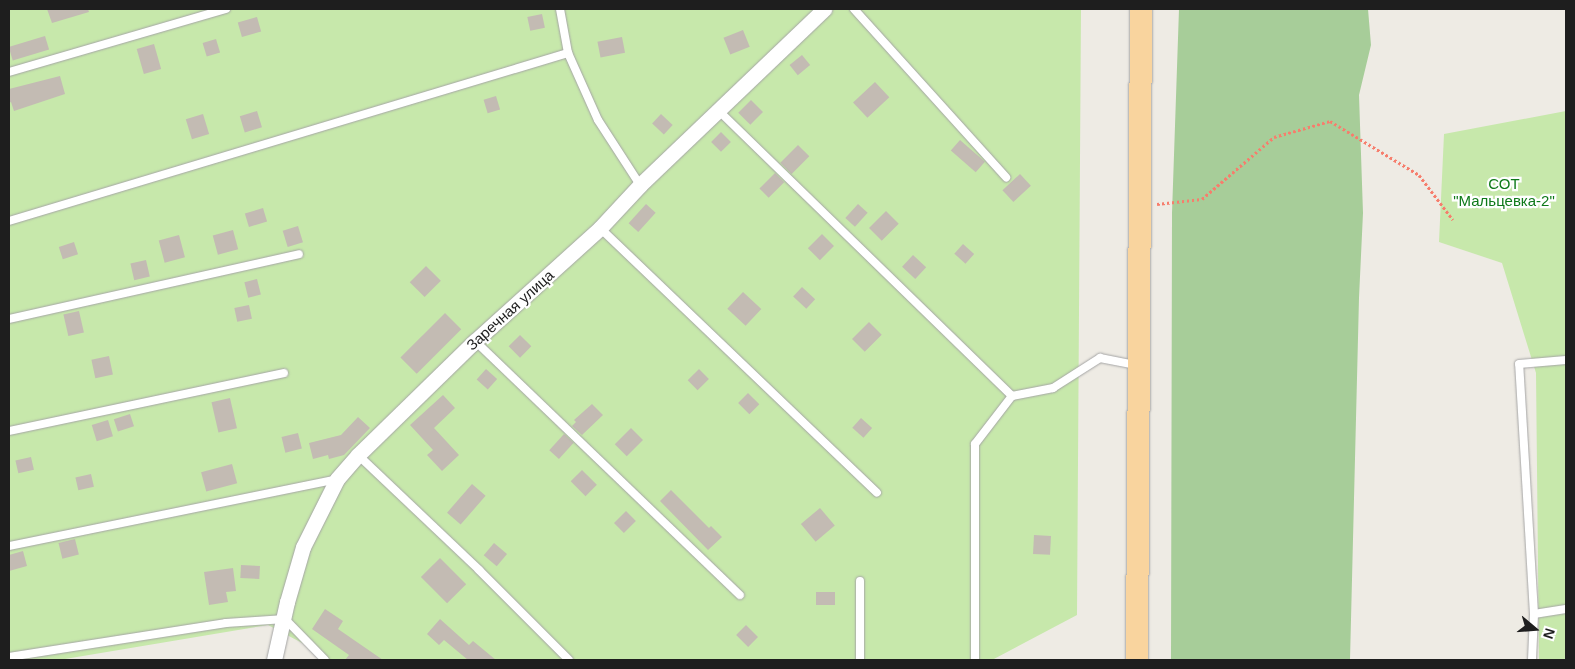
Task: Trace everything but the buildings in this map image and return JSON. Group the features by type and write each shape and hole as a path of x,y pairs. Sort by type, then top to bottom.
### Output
{"main road":[{"path":"1137,660 1141,9"}],"street":[{"name":"Заречная улица","path":"274,660 285,619 287,602 304,547 337,479 358,455 475,341 600,228 640,185 824,9"}],"lane":[{"path":"9,72 226,9"},
{"path":"560,9 568,53 598,120 640,185"},
{"path":"854,9 1006,177"},
{"path":"9,221 568,53"},
{"path":"719,111 1012,396"},
{"path":"600,228 877,493"},
{"path":"9,319 299,254"},
{"path":"475,341 740,595"},
{"path":"974,660 975,444 1012,396 1053,388 1100,358 1139,365"},
{"path":"1532,660 1534,614 1519,364 1566,360"},
{"path":"9,431 284,373"},
{"path":"358,455 479,570 569,660"},
{"path":"9,546 337,479"},
{"path":"860,581 860,660"},
{"path":"1534,614 1566,609"},
{"path":"9,658 226,623 285,619 326,660"}],"path":[{"path":"1140,206 1202,199 1274,137 1330,121 1419,175 1453,220"}],"green space":[{"path":"9,9 1081,9 1077,615 992,660 320,660 304,644 268,625 59,660 9,660"},
{"path":"1179,9 1368,9 1371,45 1359,95 1363,213 1359,298 1350,660 1171,660 1172,213"},
{"name":"СОТ \"Мальцевка-2\"","path":"1566,111 1566,660 1539,660 1536,373 1502,263 1439,242 1444,134"}]}
